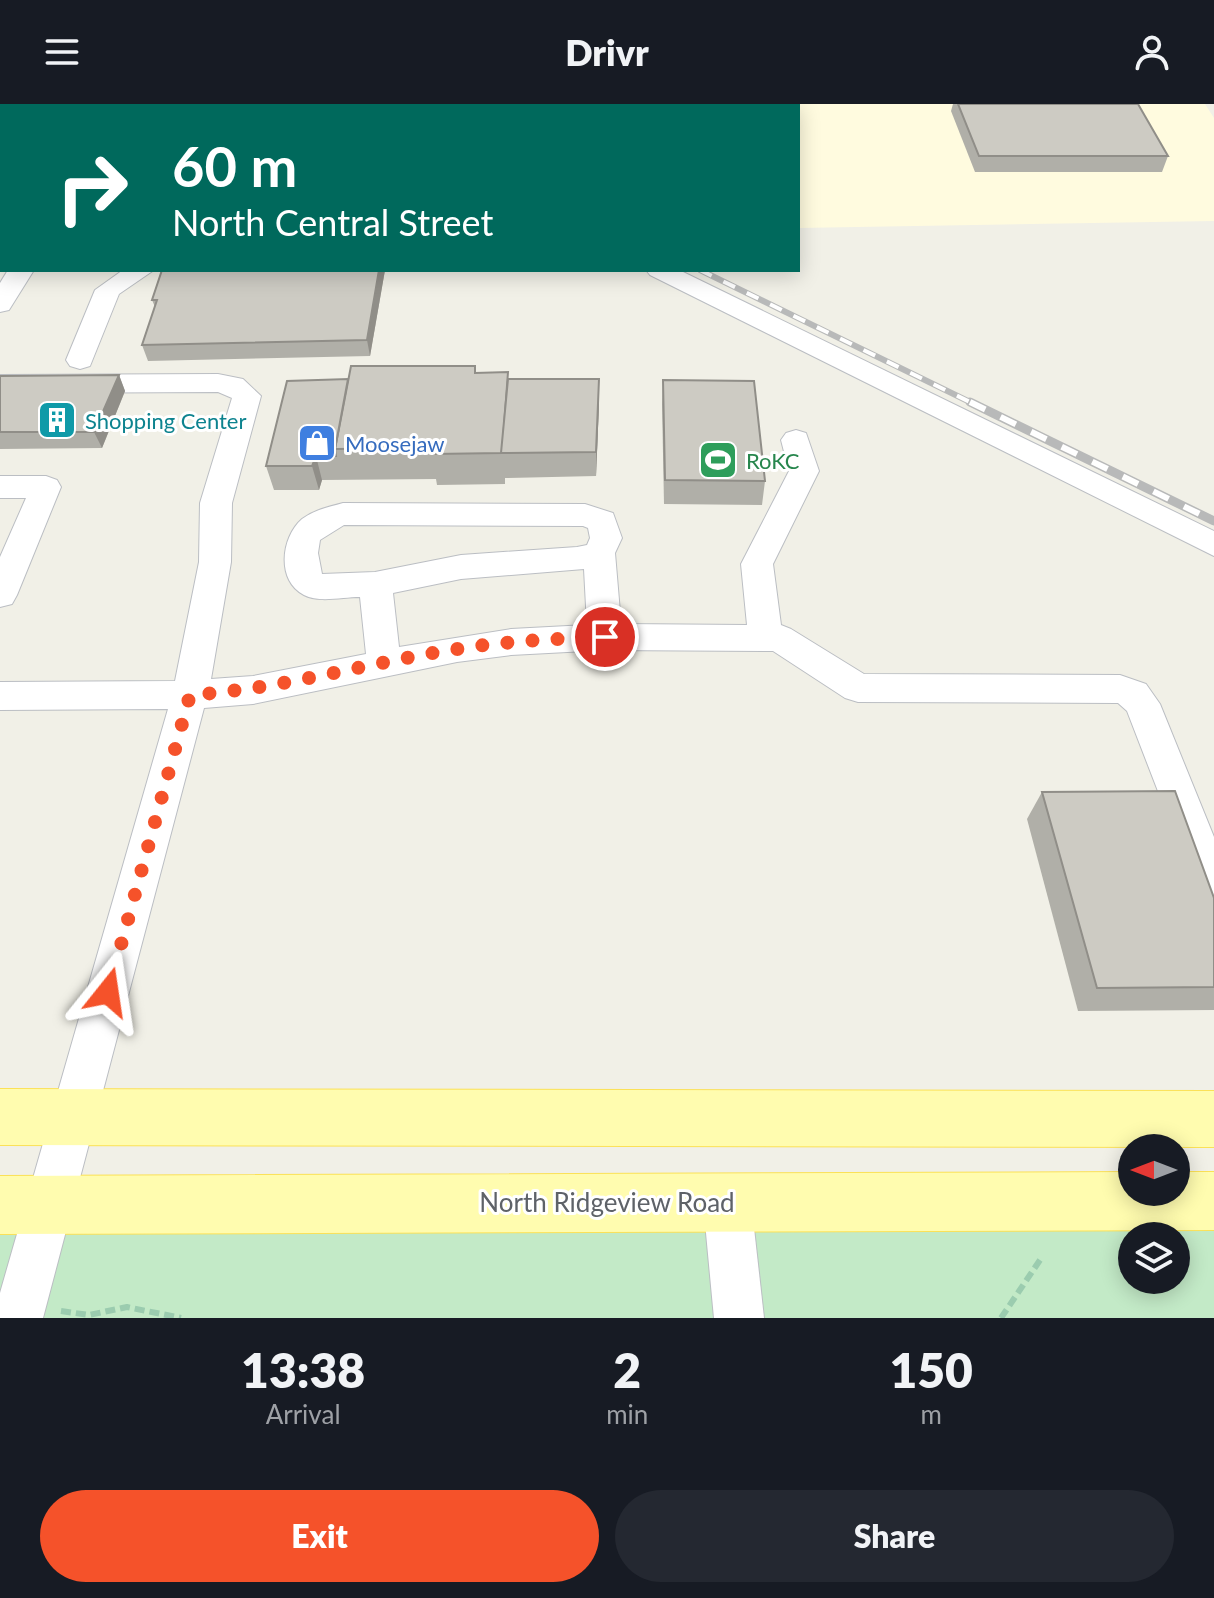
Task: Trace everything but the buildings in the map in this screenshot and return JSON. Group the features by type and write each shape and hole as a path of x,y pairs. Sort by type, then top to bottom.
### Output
{"main road":[{"path":"0,1117 1214,1119"},
{"name":"North Ridgeview Road","path":"24,1205 1214,1201"}],"street":[{"path":"0,304 20,272"},
{"path":"80,360 102,299 108,290 138,272"},
{"path":"663,272 1214,545"},
{"path":"0,384 218,383 233,385 247,396 216,503 215,562 190,695 73,1117 24,1205 20,1312"},
{"path":"772,638 757,564 804,471 796,440"},
{"path":"0,487 46,487 0,595"},
{"path":"599,553 577,559 461,567 375,584 315,586 304,577 300,545 309,529 322,519 343,514 585,515 602,521 606,538 599,553 605,637"},
{"path":"375,584 384,664"},
{"path":"0,696 190,695 253,690 484,645 605,637 772,638 858,688 1120,689 1133,694 1142,704 1214,887"},
{"path":"727,1201 739,1318"}],"path":[{"path":"1001,1318 1040,1260"},
{"path":"20,1312 89,1316 127,1307 181,1318"}],"shaded area":[{"path":"800,104 1205,104 1214,118 1214,221 800,228"}],"green space":[{"path":"1118,1225 1118,1294 1190,1294 1190,1225 1214,1225 1214,1318 0,1318 0,1228"}],"railway":[{"path":"704,272 974,404"},
{"path":"970,402 1214,521"}],"place":[{"name":"Shopping Center","path":"57,420"},
{"name":"Moosejaw","path":"317,443"},
{"name":"RoKC","path":"718,460"}],"route":[{"path":"108,992 190,695 253,690 457,649 511,642 605,637"}]}
